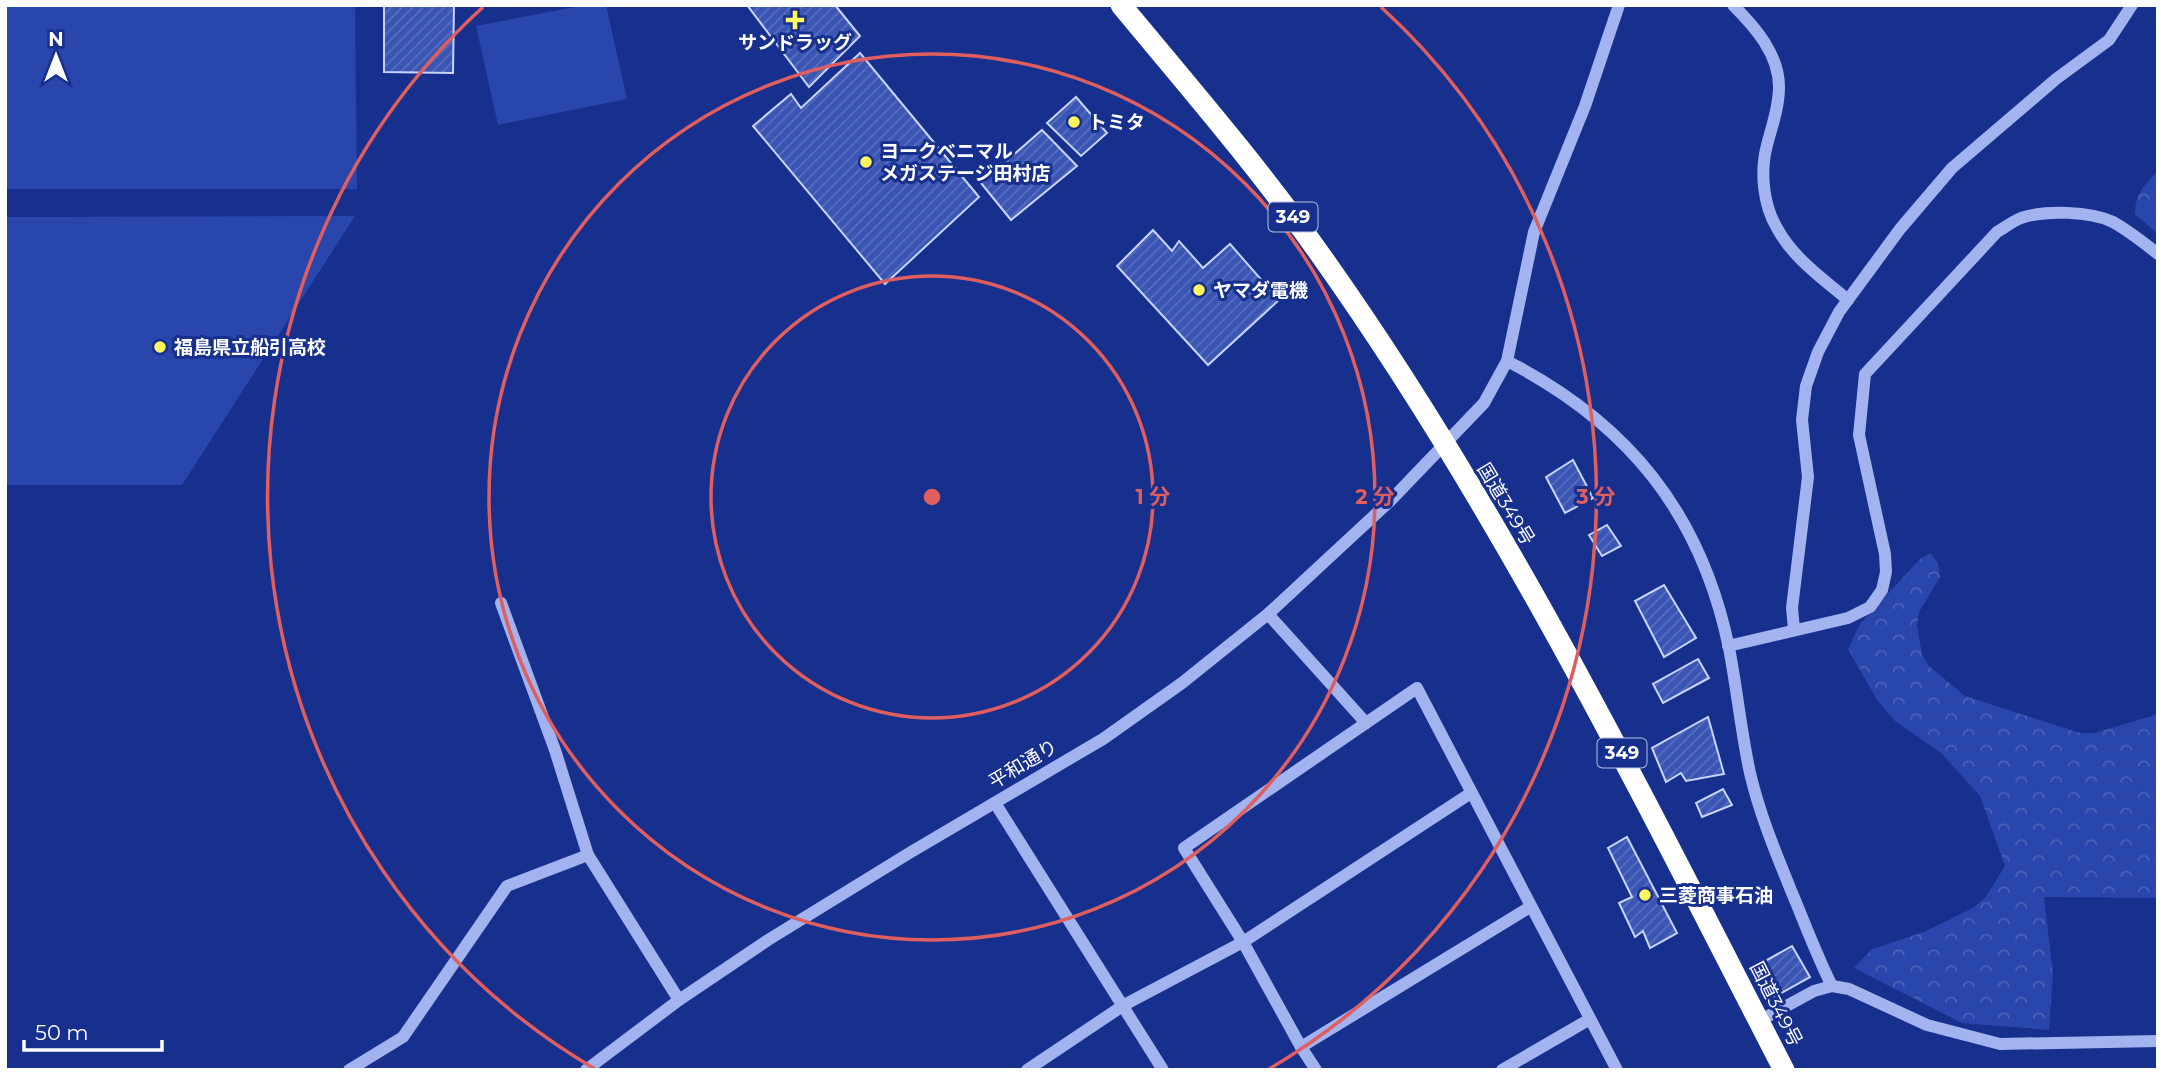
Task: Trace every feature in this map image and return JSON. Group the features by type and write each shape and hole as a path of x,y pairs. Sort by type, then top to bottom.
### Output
{"highway":[{"name":"国道349号","path":"1121,5 1240,146 1321,255 1445,444 1549,619 1580,682 1614,738 1784,1070"}],"street":[{"name":"平和通り","path":"586,1070 679,1000 816,909 1103,739 1182,683 1268,614 1390,501 1484,403 1507,360 1534,232 1585,106 1619,5"},
{"path":"1733,5 1758,32 1770,51 1779,86 1763,175 1766,202 1775,226 1790,249 1848,300"},
{"path":"1794,629 1792,608 1808,477 1802,420 1806,386 1818,352 1839,312 1900,229 1952,168 2056,79 2109,40 2132,5"},
{"path":"1728,646 1848,618 1870,607 1882,590 1886,572 1885,554 1859,435 1865,374 1997,232 2020,218 2056,213 2080,214 2110,221 2133,234 2158,254"},
{"path":"1507,360 1547,381 1608,428 1656,480 1684,523 1705,569 1728,646 1754,785 1767,829 1832,986"},
{"path":"501,603 555,750 588,855 679,1000"},
{"path":"1268,614 1366,723"},
{"path":"1316,1070 1243,942 1184,848 1417,688 1617,1070"},
{"path":"1027,1070 1124,1005 1243,942 1471,793"},
{"path":"995,803 1163,1070"},
{"path":"349,1070 403,1037 507,886 588,855"},
{"path":"1301,1047 1530,907"},
{"path":"1759,1021 1814,992 1832,986 1849,989 1927,1025 2000,1044 2158,1041"},
{"path":"1502,1070 1590,1019"}],"green space":[{"path":"5,5 355,5 357,189 5,189"},
{"path":"585,5 606,5 627,99 498,125 476,26"},
{"path":"2158,171 2158,234 2135,214 2141,190"},
{"path":"355,216 182,485 5,485 5,217"},
{"path":"1930,553 1938,563 1940,577 1919,612 1917,625 1922,655 1929,666 1965,696 2080,733 2094,733 2158,714 2158,898 2044,897 2053,974 2049,1030 1962,1023 1854,968 1872,949 1924,932 1973,908 1985,898 2005,866 1980,796 1941,753 1895,721 1877,700 1848,649 1860,624 1919,560"}],"building":[{"path":"384,5 454,5 453,73 384,72"},
{"path":"747,5 835,5 860,36 809,87"},
{"name":"ヨークベニマル メガステージ田村店","path":"860,53 979,197 885,284 753,126 791,94 801,108"},
{"path":"1076,97 1107,133 1081,156 1047,123"},
{"path":"1042,130 1077,166 1011,220 981,183"},
{"path":"1153,230 1172,251 1179,241 1203,268 1230,244 1279,300 1208,365 1117,266"},
{"path":"1573,460 1593,498 1565,513 1546,477"},
{"path":"1607,525 1621,546 1602,556 1589,535"},
{"path":"1664,585 1696,638 1664,657 1635,601"},
{"path":"1698,659 1709,678 1663,703 1653,684"},
{"path":"1708,717 1724,774 1686,781 1681,773 1666,782 1652,748"},
{"path":"1723,789 1732,805 1702,817 1696,803"},
{"path":"1627,837 1677,933 1650,948 1643,931 1635,937 1619,903 1632,897 1608,848"},
{"path":"1792,946 1810,977 1774,997 1760,964"}],"place":[{"name":"サンドラッグ","path":"795,20"},
{"name":"トミタ","path":"1074,122"},
{"name":"ヨークベニマル メガステージ田村店","path":"866,162"},
{"name":"ヤマダ電機","path":"1199,290"},
{"name":"福島県立船引高校","path":"160,347"},
{"name":"三菱商事石油","path":"1645,895"}]}
